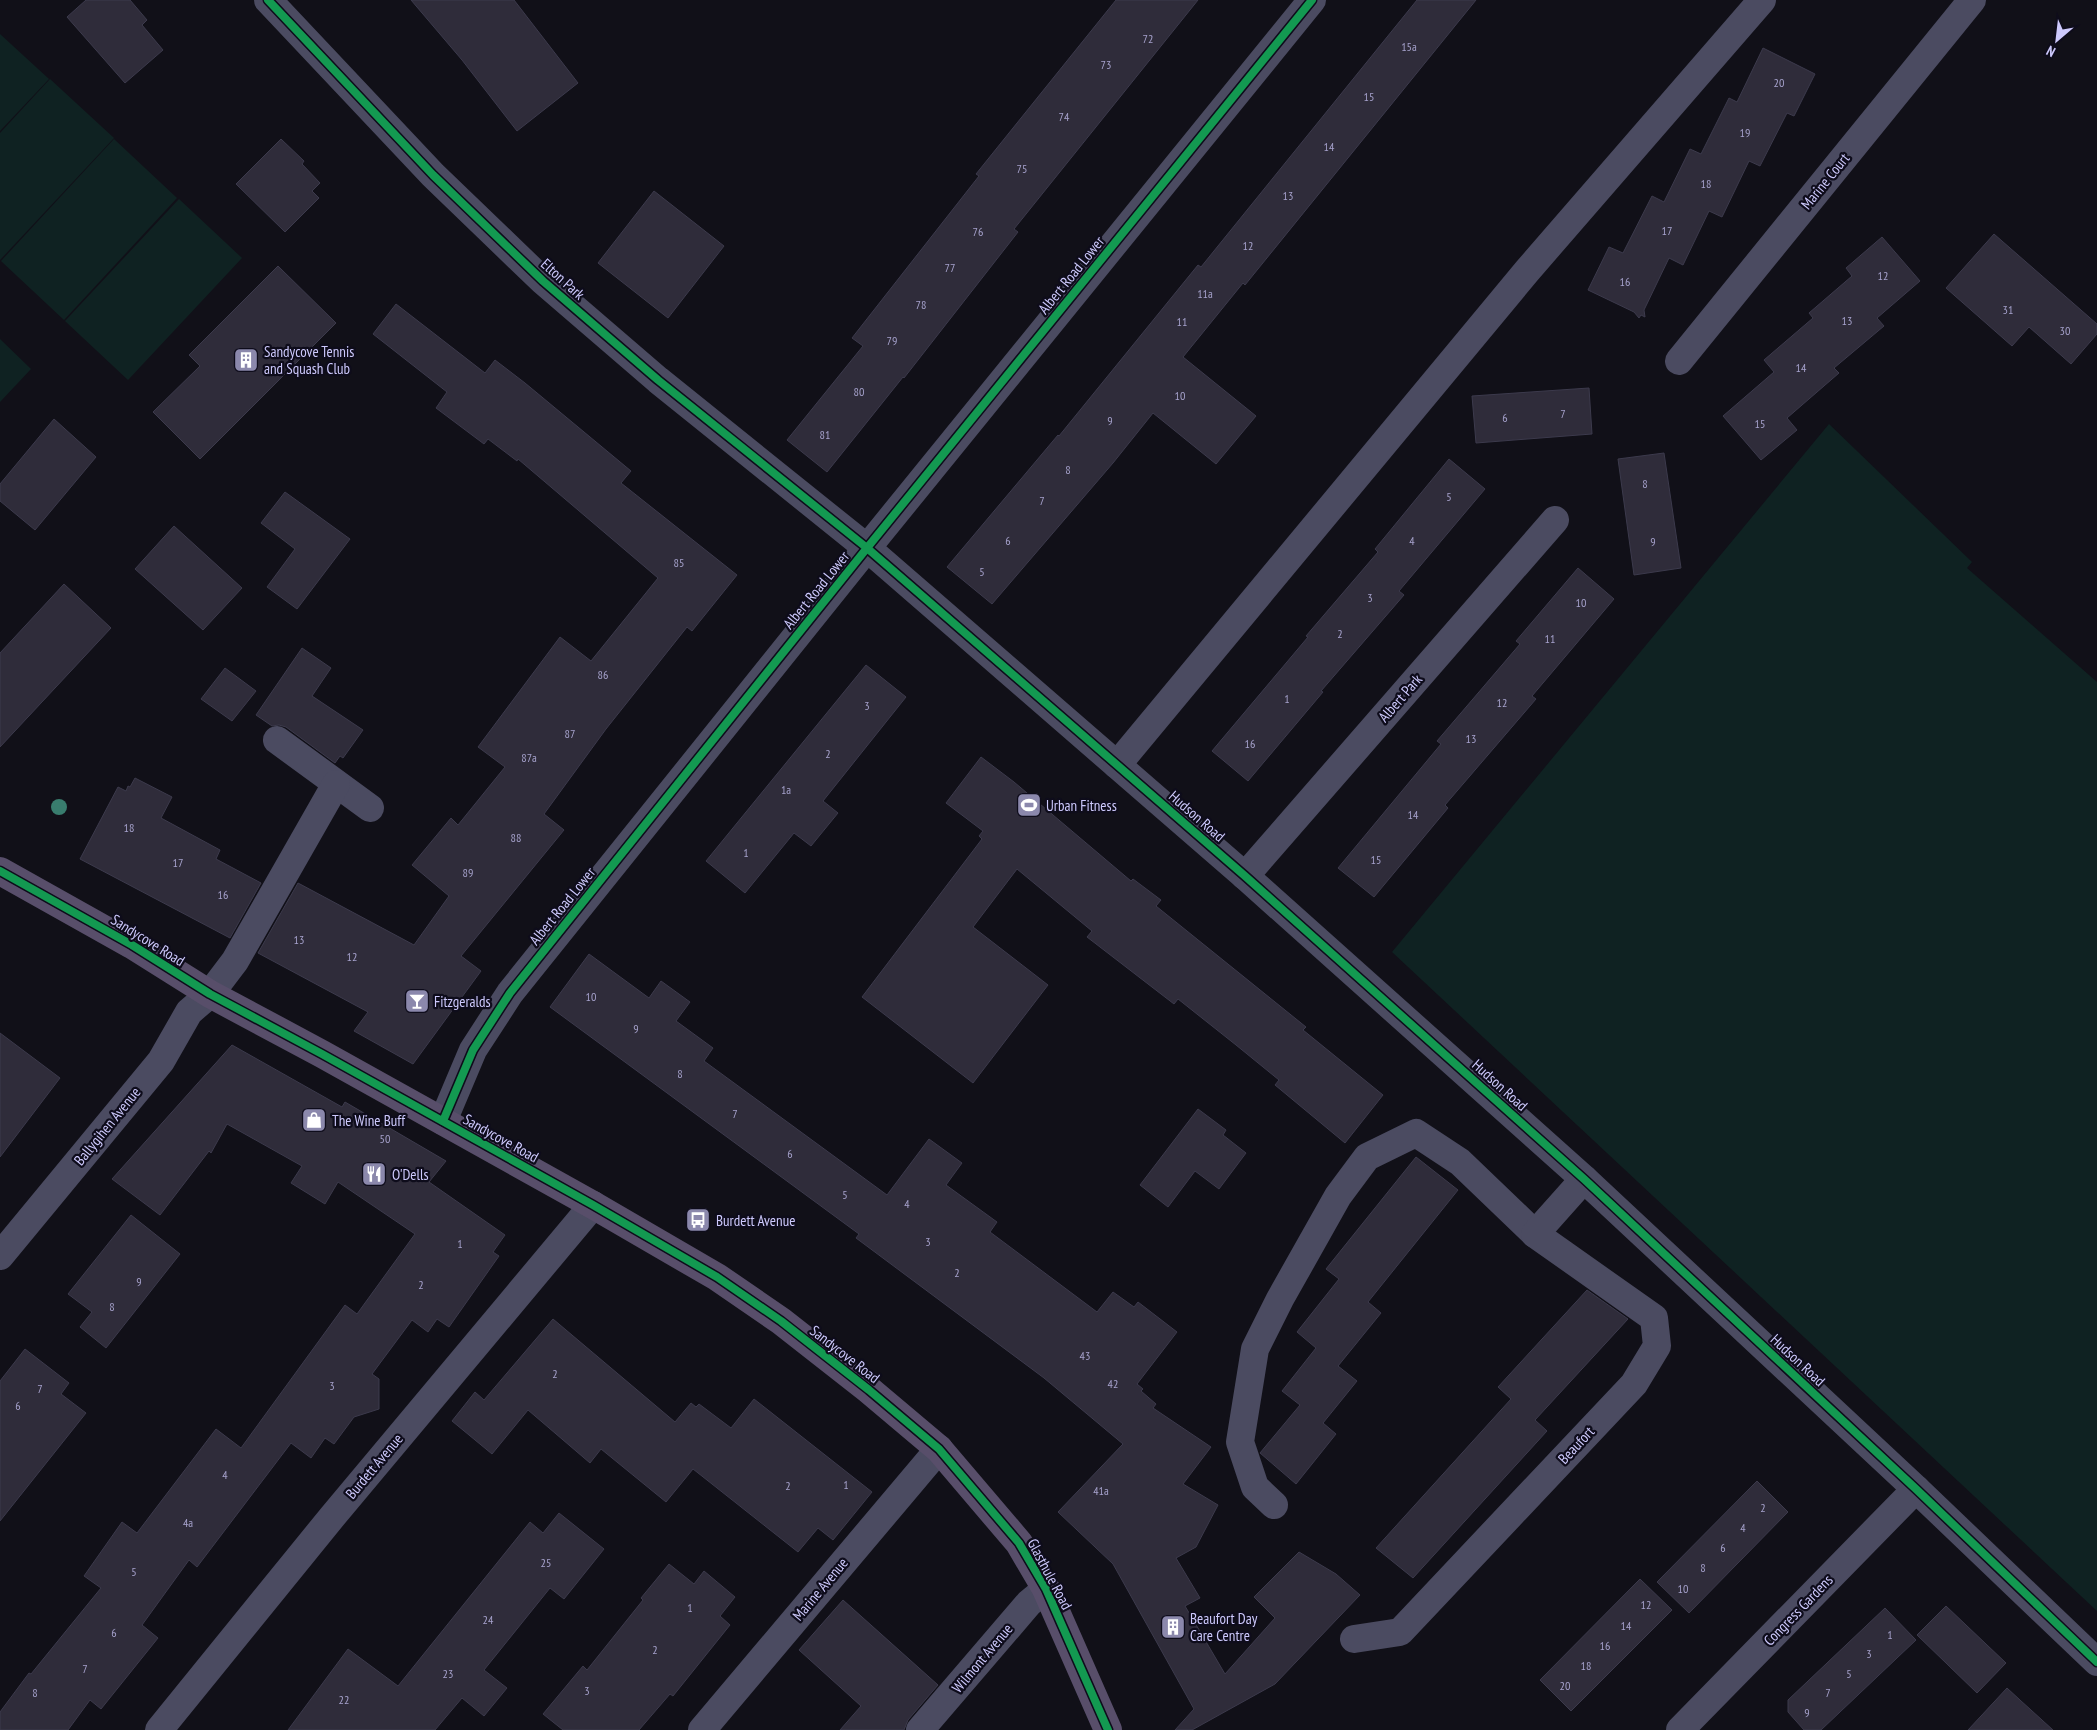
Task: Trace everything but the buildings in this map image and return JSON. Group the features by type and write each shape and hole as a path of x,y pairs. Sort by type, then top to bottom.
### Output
{"main road":[{"name":"Sandycove Road","path":"0,870 132,945 210,994 442,1120 717,1277 781,1321 869,1390 939,1449"},
{"name":"Glasthule Road","path":"939,1449 1019,1543 1046,1589 1108,1730"}],"street":[{"name":"Elton Park","path":"268,0 432,176 543,281 658,380 867,548"},
{"name":"Albert Road Lower","path":"442,1120 474,1050 510,993 867,548 1312,0"},
{"path":"1117,765 1527,271 1762,0"},
{"name":"Marine Court","path":"1679,361 1972,0"},
{"name":"Albert Park","path":"1245,876 1555,520"},
{"name":"Hudson Road","path":"867,548 1245,876 1584,1179 1916,1489 2097,1662"},
{"path":"277,740 370,808"},
{"name":"Ballygihen Avenue","path":"0,1256 161,1061 189,1012 210,994 235,961 336,784"},
{"name":"Beaufort","path":"1274,1505 1255,1487 1240,1442 1255,1349 1280,1299 1338,1196 1367,1157 1416,1133 1460,1162 1535,1234 1654,1318 1657,1346 1634,1384 1400,1632 1354,1639"},
{"path":"1535,1234 1584,1179"},
{"name":"Burdett Avenue","path":"159,1730 332,1517 593,1205"},
{"name":"Marine Avenue","path":"702,1730 939,1449"},
{"name":"Congress Gardens","path":"1680,1730 1916,1489"},
{"name":"Wilmont Avenue","path":"920,1730 1028,1603 1046,1589"}],"green space":[{"path":"0,34 49,79 0,131"},
{"path":"50,79 114,138 0,260 0,133"},
{"path":"114,139 177,198 64,320 1,261"},
{"path":"179,199 242,258 128,380 65,321"},
{"path":"0,339 31,369 0,402"},
{"path":"1829,424 1972,562 1967,568 2097,682 2097,1611 1392,952"}],"cycle path":[{"path":"268,0 433,175 543,281 658,380 867,548 1245,876 1584,1179 1916,1489 2097,1662"},
{"path":"443,1121 473,1050 510,993 867,548 1312,0"},
{"path":"0,871 132,945 210,994 593,1205 717,1277 781,1321 869,1390 939,1449 1019,1543 1046,1589 1108,1730"}],"place":[{"name":"Sandycove Tennis and Squash Club","path":"246,360"},
{"name":"Urban Fitness","path":"1029,805"},
{"name":"Fitzgeralds","path":"417,1001"},
{"name":"The Wine Buff","path":"314,1120"},
{"name":"O'Dells","path":"374,1174"},
{"name":"Burdett Avenue","path":"698,1220"},
{"name":"Beaufort Day Care Centre","path":"1173,1627"}]}
